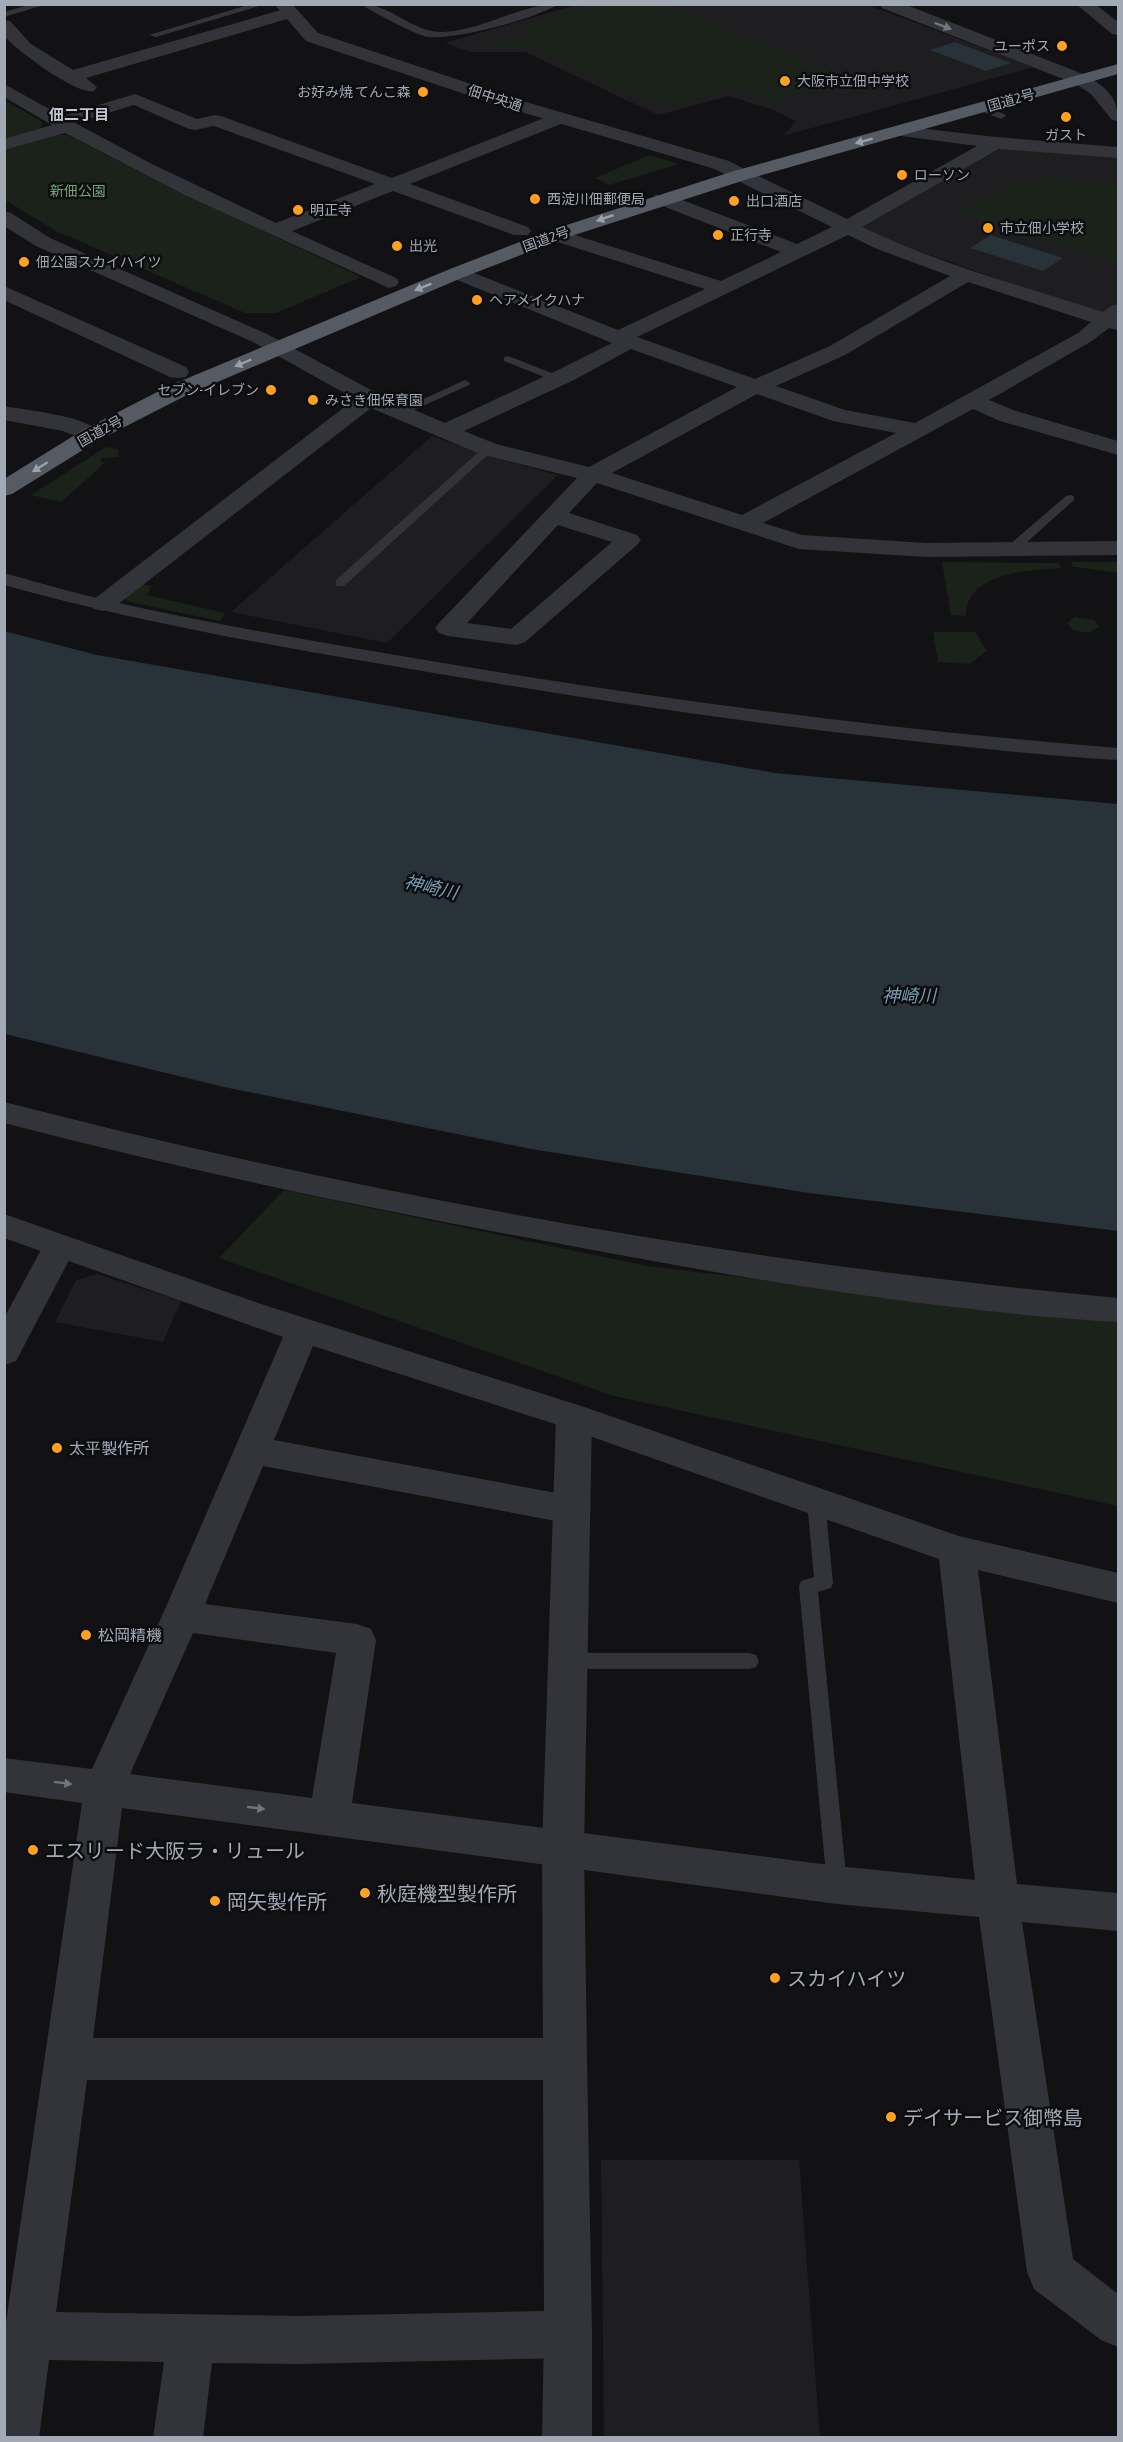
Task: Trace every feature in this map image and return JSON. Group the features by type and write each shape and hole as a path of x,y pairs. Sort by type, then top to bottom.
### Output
{"highway":[{"name":"国道2号","path":"4,464 49,436 179,390 389,282 521,231 722,165 1119,57"},
{"name":"国道2号","path":"4,489 85,425 178,372 268,343 555,235 662,199 1119,69"}],"street":[{"path":"888,4 1064,72 1097,90 1119,98"},
{"path":"1084,4 1119,30"},
{"path":"70,77 286,7"},
{"name":"佃中央通","path":"286,7 312,37 560,118 722,165 884,245 966,275 1114,318"},
{"path":"5,24 25,48 70,77 119,103"},
{"path":"1097,90 1119,116"},
{"path":"6,91 65,127 389,282"},
{"path":"65,127 67,120 135,99 195,125 215,120 521,231"},
{"path":"277,230 560,118"},
{"path":"4,145 65,127"},
{"path":"900,131 996,143 1119,152"},
{"path":"448,430 558,379 721,287 846,228 996,143"},
{"path":"662,199 798,251"},
{"path":"4,218 44,242 268,343 370,398 488,449 593,474 799,542 926,550 1119,548"},
{"path":"555,235 721,287"},
{"path":"457,273 624,340 841,416 918,430"},
{"path":"553,516 629,540 516,637 448,628 553,516 593,474 756,386 773,381 843,346 966,275"},
{"path":"4,292 178,372"},
{"path":"4,313 26,304"},
{"path":"745,524 972,401 1114,318"},
{"path":"103,604 370,398"},
{"path":"972,401 1008,416 1119,448"},
{"path":"4,413 85,425"},
{"path":"4,579 207,629 536,685 795,723 992,744 1119,754"},
{"path":"4,1112 374,1198 555,1232 764,1268 953,1293 1119,1310"},
{"path":"4,1226 303,1330 574,1417 816,1503 957,1550 1119,1588"},
{"path":"4,1352 59,1247"},
{"path":"14,2438 69,2059 104,1788 181,1617 303,1330"},
{"path":"567,2438 564,1849 574,1417"},
{"path":"252,1450 572,1510"},
{"path":"957,1550 998,1900 1051,2272 1119,2323"},
{"path":"181,1617 357,1640 328,1817"},
{"path":"4,1775 837,1885 1119,1912"},
{"path":"69,2059 565,2059"},
{"path":"29,2336 300,2340 568,2334"},
{"path":"178,2438 191,2338"}],"lane":[{"path":"5,24 44,4"},
{"path":"153,35 262,4"},
{"path":"365,4 427,34 438,35 459,33 555,4"},
{"path":"981,108 1001,116"},
{"path":"508,359 558,379"},
{"path":"402,412 465,383"},
{"path":"340,583 488,449"},
{"path":"1012,549 1070,498"},
{"path":"816,1503 824,1583 808,1586 837,1885"},
{"path":"568,1661 749,1661"}],"shaded area":[{"name":"大阪市立佃中学校","path":"865,4 1034,67 783,136 796,121 774,110 729,96 658,115 525,52 470,52 445,43 576,5"},
{"name":"市立佃小学校","path":"1002,148 1118,155 1118,306 1111,313 1096,313 859,230 858,226"},
{"path":"432,436 495,458 558,475 387,643 231,612"},
{"path":"97,1274 181,1301 163,1342 55,1322 76,1280"},
{"path":"601,2160 799,2160 820,2437 604,2437"}],"green space":[{"path":"597,4 665,5 853,80 771,102 736,90 676,105 658,98 643,101 531,47 484,48 535,34 519,26"},
{"path":"4,100 43,122 40,129 5,140"},
{"name":"新佃公園","path":"55,135 67,135 180,192 361,277 276,313 245,313 56,231 5,200 4,150"},
{"path":"649,155 679,164 609,185 595,178"},
{"path":"1044,177 1118,184 1118,262 1116,264 959,212 1014,182 1023,183"},
{"path":"106,447 118,449 119,457 101,458 101,462 106,462 61,502 31,495"},
{"path":"942,562 1059,563 1061,568 1017,573 987,582 968,602 966,616 951,615"},
{"path":"1071,562 1118,562 1118,573 1076,567 1072,566"},
{"path":"139,584 152,586 147,595 225,613 220,621 126,601 126,592"},
{"path":"1075,617 1094,620 1099,627 1089,633 1073,630 1067,623"},
{"path":"933,632 975,632 987,651 969,664 938,662"},
{"path":"284,1190 647,1266 1118,1322 1118,1506 614,1396 219,1258"}],"water":[{"path":"955,42 1011,63 986,71 930,50"},
{"path":"991,235 1063,258 1043,271 970,248"},
{"name":"神崎川","path":"4,631 97,655 775,773 1118,804 1118,1231 809,1193 531,1149 224,1087 5,1034"}],"place":[{"name":"ユーポス","path":"1062,46"},
{"name":"大阪市立佃中学校","path":"785,81"},
{"name":"お好み焼 てんこ森","path":"423,92"},
{"name":"ガスト","path":"1066,117"},
{"name":"ローソン","path":"902,175"},
{"name":"西淀川佃郵便局","path":"535,199"},
{"name":"出口酒店","path":"734,201"},
{"name":"明正寺","path":"298,210"},
{"name":"市立佃小学校","path":"988,228"},
{"name":"正行寺","path":"718,235"},
{"name":"出光","path":"397,246"},
{"name":"佃公園スカイハイツ","path":"24,262"},
{"name":"ヘアメイクハナ","path":"477,300"},
{"name":"セブン-イレブン","path":"271,390"},
{"name":"みさき佃保育園","path":"313,400"},
{"name":"太平製作所","path":"57,1448"},
{"name":"松岡精機","path":"86,1635"},
{"name":"エスリード大阪ラ・リュール","path":"33,1850"},
{"name":"秋庭機型製作所","path":"365,1893"},
{"name":"岡矢製作所","path":"215,1901"},
{"name":"スカイハイツ","path":"775,1978"},
{"name":"デイサービス御幣島","path":"891,2117"}],"district":[{"name":"佃二丁目","path":"79,114"}]}
